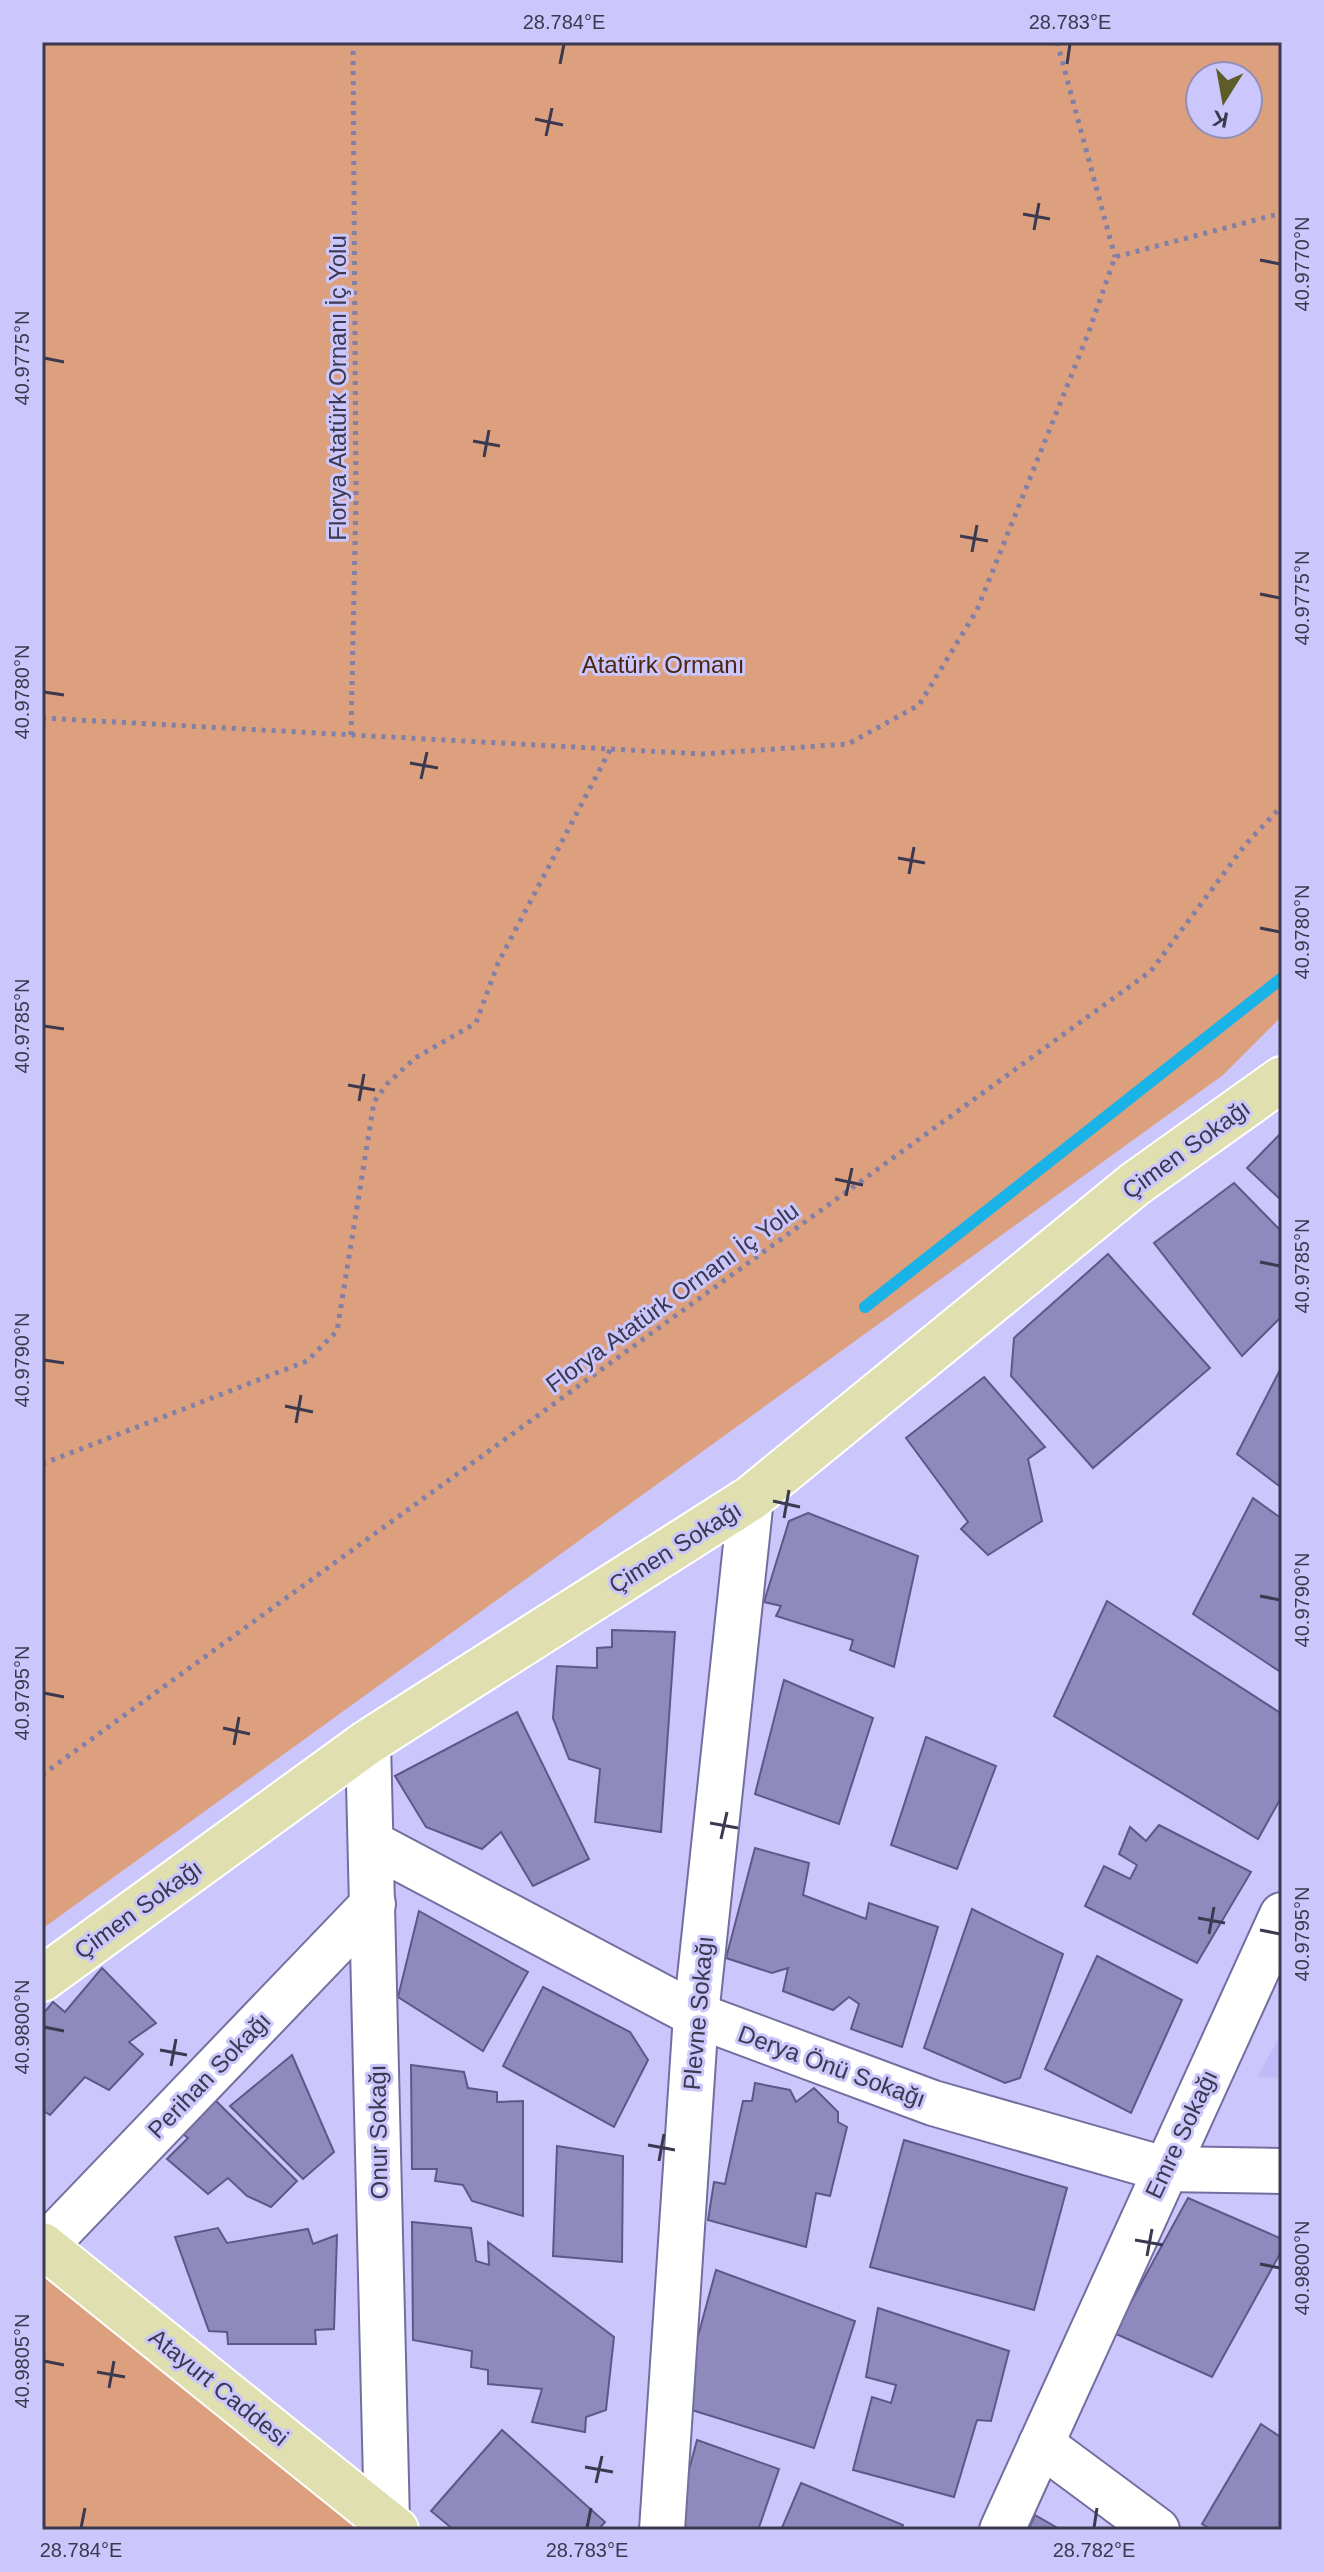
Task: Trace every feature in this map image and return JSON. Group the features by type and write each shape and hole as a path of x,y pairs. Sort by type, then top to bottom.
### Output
{"main road":[{"name":"Çimen Sokağı","path":"42,1979 368,1742 751,1498 1135,1184 1282,1079"},
{"name":"Atayurt Caddesi","path":"43,2246 391,2526"}],"street":[{"name":"Plevne Sokağı","path":"662,2530 696,2015 751,1498"},
{"name":"Onur Sokağı","path":"368,1742 391,2526"},
{"name":"Derya Önü Sokağı","path":"371,1843 696,2015 933,2103 1164,2169 1282,2171"},
{"name":"Perihan Sokağı","path":"43,2246 373,1904"},
{"name":"Emre Sokağı","path":"1002,2530 1282,1915"},
{"path":"1041,2444 1157,2530"}],"path":[{"name":"Florya Atatürk Ornanı İç Yolu","path":"351,735 356,497 353,42"},
{"path":"42,718 702,754 848,744 919,705 977,610 1088,334 1115,257 1057,42"},
{"path":"1115,257 1282,213"},
{"path":"42,1464 307,1361 337,1331 374,1102 387,1084 415,1058 476,1023 498,963 610,750"},
{"name":"Florya Atatürk Ornanı İç Yolu","path":"42,1775 1151,971 1245,845 1282,806"}],"shaded area":[{"path":"1282,2033 1282,2078 1257,2077"}],"green space":[{"name":"Atatürk Ormanı","path":"42,42 1282,42 1282,1016 1223,1075 42,1929"},
{"path":"42,2269 362,2530 42,2530"}],"building":[{"path":"1282,1132 1282,1201 1247,1168"},
{"path":"1234,1183 1282,1232 1282,1316 1242,1356 1154,1243"},
{"path":"1108,1254 1210,1368 1093,1468 1011,1376 1014,1338"},
{"path":"1282,1366 1282,1488 1237,1454"},
{"path":"984,1377 1045,1447 1028,1459 1042,1521 988,1555 961,1529 968,1522 906,1438"},
{"path":"1253,1498 1282,1519 1282,1673 1193,1614"},
{"path":"808,1513 918,1556 894,1667 850,1650 853,1640 776,1616 781,1606 764,1602 789,1521"},
{"path":"1107,1601 1282,1714 1282,1796 1258,1839 1054,1716"},
{"path":"612,1630 675,1632 661,1832 595,1822 600,1769 569,1759 553,1718 557,1666 597,1668 597,1648 612,1647"},
{"path":"784,1680 873,1718 839,1824 755,1794"},
{"path":"517,1712 589,1859 533,1886 501,1832 482,1849 426,1827 395,1776"},
{"path":"926,1737 996,1766 957,1869 891,1845"},
{"path":"1159,1825 1251,1872 1197,1963 1085,1906 1104,1866 1130,1879 1137,1865 1119,1854 1130,1827 1146,1841"},
{"path":"755,1848 809,1863 803,1895 866,1919 869,1903 938,1927 902,2047 851,2029 859,2004 849,1997 833,2010 783,1991 788,1968 772,1973 726,1958"},
{"path":"972,1909 1063,1954 1020,2078 1005,2083 924,2048"},
{"path":"419,1911 528,1972 483,2051 398,1997"},
{"path":"1097,1956 1182,2000 1131,2113 1045,2069"},
{"path":"102,1968 156,2023 129,2042 143,2054 109,2090 85,2077 50,2115 42,2110 42,2015 53,2002 65,2012"},
{"path":"543,1987 630,2032 648,2060 614,2127 503,2066"},
{"path":"292,2055 334,2152 303,2179 230,2106"},
{"path":"411,2065 464,2072 468,2088 497,2092 497,2102 523,2101 523,2216 472,2201 463,2185 435,2181 437,2169 412,2169"},
{"path":"755,2083 790,2090 796,2102 814,2088 838,2112 838,2122 847,2127 830,2196 816,2193 806,2247 708,2220 714,2182 725,2184 743,2101 752,2101"},
{"path":"210,2095 297,2181 271,2207 247,2196 228,2178 208,2194 167,2159 188,2138 177,2129"},
{"path":"904,2140 1067,2188 1034,2310 870,2267"},
{"path":"557,2146 623,2156 622,2262 553,2256"},
{"path":"1188,2198 1282,2239 1282,2250 1212,2377 1114,2333"},
{"path":"412,2222 471,2228 476,2261 489,2265 488,2242 614,2337 606,2410 586,2417 585,2432 532,2422 542,2389 488,2384 488,2370 471,2367 472,2351 413,2340"},
{"path":"218,2228 227,2243 308,2229 313,2244 337,2235 334,2329 315,2330 316,2344 228,2344 227,2332 209,2331 175,2237"},
{"path":"716,2270 855,2321 814,2448 679,2406"},
{"path":"878,2308 1009,2351 991,2421 977,2420 954,2497 853,2470 872,2397 891,2403 896,2385 866,2377"},
{"path":"1261,2424 1282,2438 1282,2530 1212,2530 1202,2524"},
{"path":"502,2430 605,2522 598,2530 454,2530 431,2511"},
{"path":"697,2440 779,2469 758,2530 673,2530"},
{"path":"801,2483 903,2525 901,2530 781,2530"},
{"path":"1035,2515 1061,2530 1028,2530"}],"waterway":[{"path":"865,1307 1282,978"}]}
